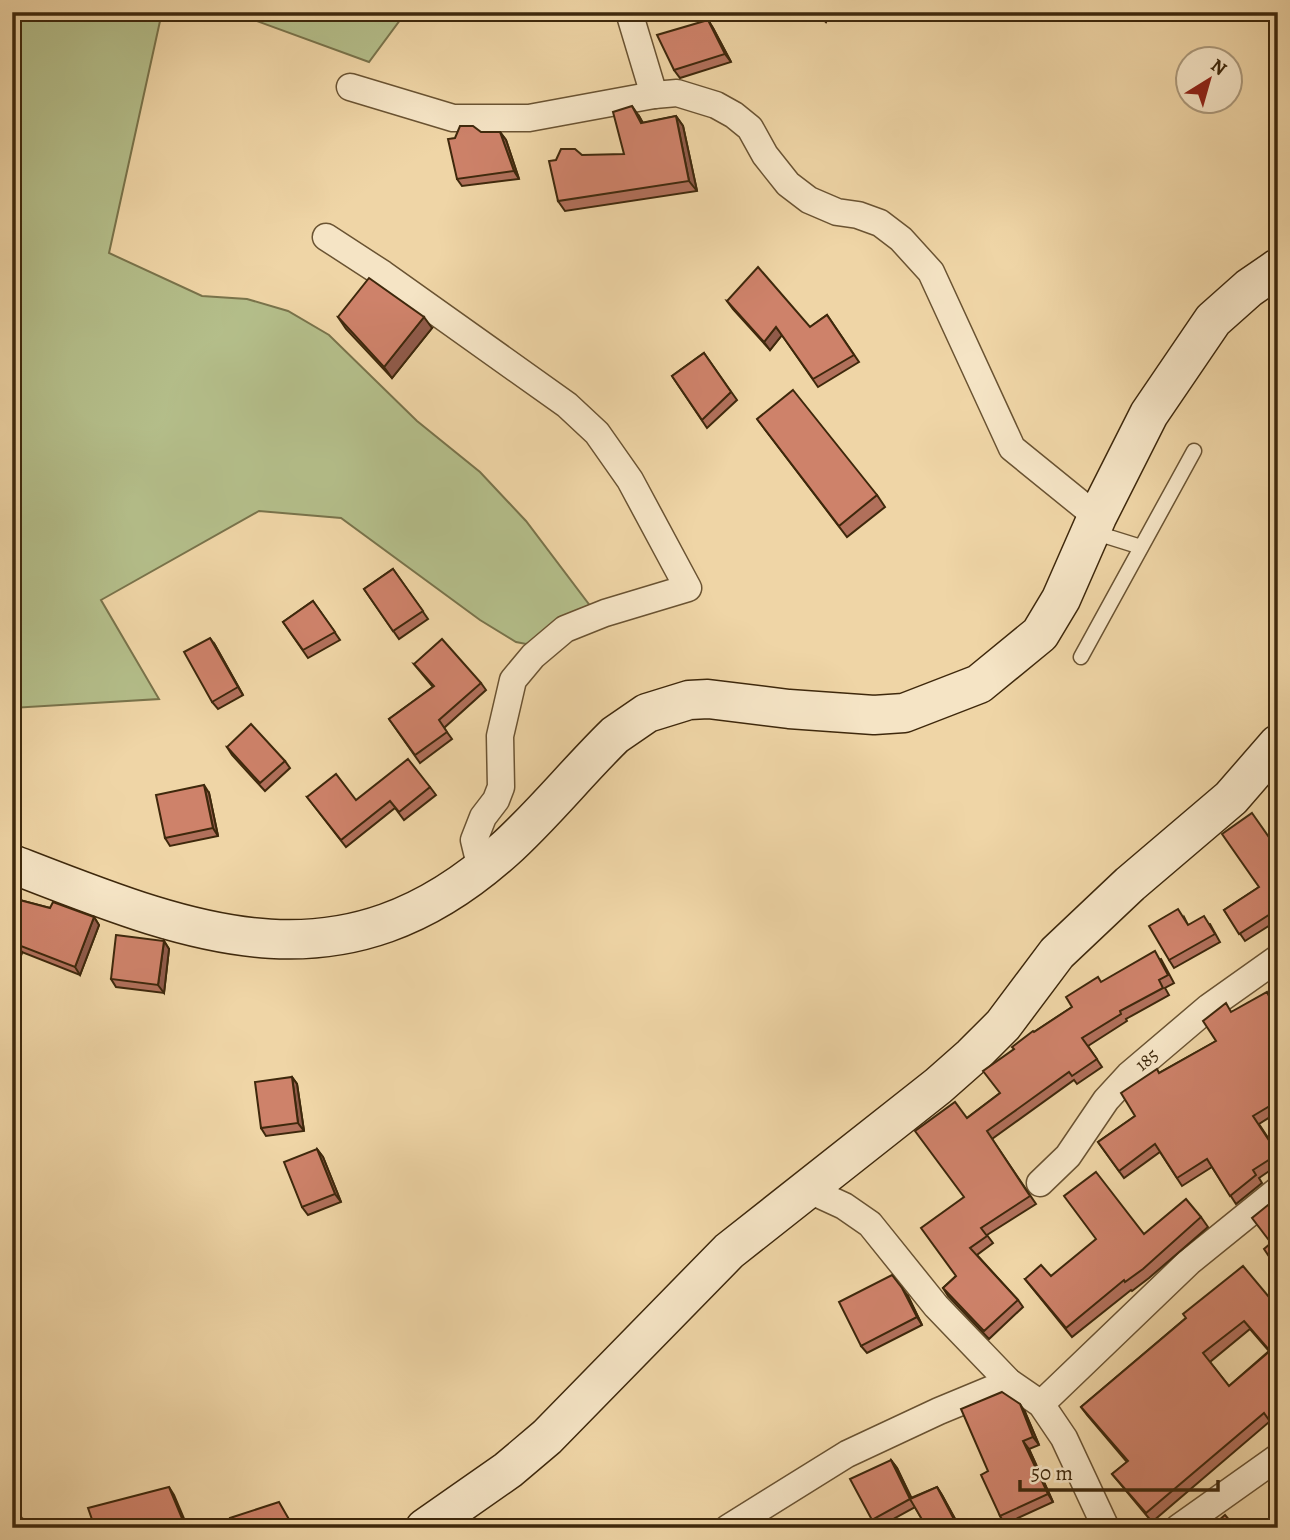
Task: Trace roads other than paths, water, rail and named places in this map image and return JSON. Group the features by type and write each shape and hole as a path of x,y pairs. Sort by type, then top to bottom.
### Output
{"main road":[{"path":"12,864 113,902 229,935 282,941 340,936 371,928 426,904 458,886 523,831 615,735 631,722 661,707 689,700 708,699 789,709 874,715 904,713 979,684 1040,634 1061,599 1094,524 1149,414 1213,320 1249,288 1278,268"},
{"path":"425,1528 508,1470 547,1437 729,1251 938,1086 972,1056 1003,1025 1057,953 1130,884 1231,798 1278,744"}],"street":[{"path":"629,12 654,95"},
{"path":"350,88 453,118 529,118 677,93 716,105 734,115 750,128 765,155 788,184 809,200 837,212 858,215 880,223 901,239 931,272 1012,448 1094,524"},
{"path":"327,237 567,405 597,433 630,480 688,589 604,614 565,629 533,656 513,680 500,736 501,787 496,800 483,817 474,841 481,869"},
{"name":"185","path":"1040,1183 1068,1156 1106,1100 1129,1075 1209,1007 1278,958"},
{"path":"807,1189 844,1206 870,1224 936,1306 1009,1382 1041,1405 1064,1438 1106,1528"},
{"path":"1041,1405 1189,1262 1278,1190"},
{"path":"728,1528 785,1490 847,1454 1009,1382"},
{"path":"1178,1528 1278,1457"}],"lane":[{"path":"1081,657 1194,451"},
{"path":"1094,524 1141,547"}]}
